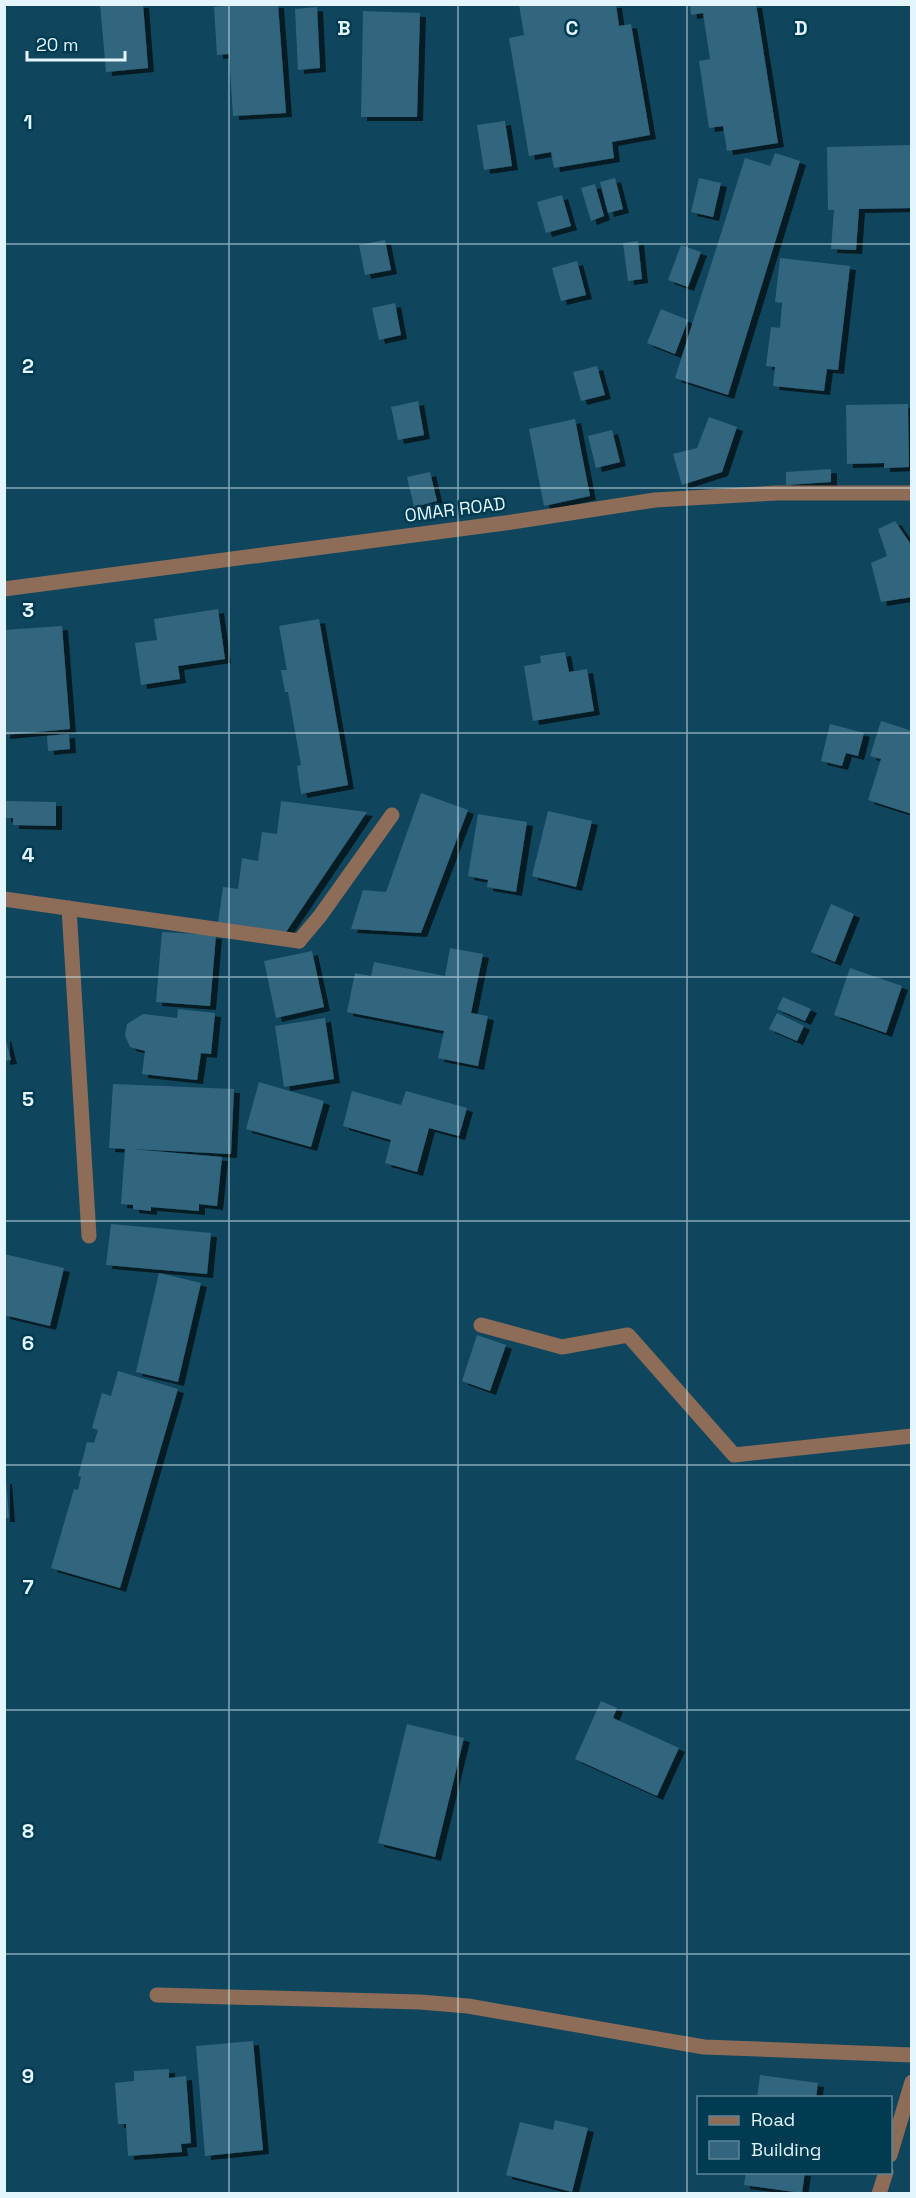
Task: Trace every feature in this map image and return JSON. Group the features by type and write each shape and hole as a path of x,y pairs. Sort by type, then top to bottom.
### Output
{"street":[{"name":"OMAR ROAD","path":"4,589 655,500 777,493 912,493"},
{"path":"4,898 299,941 320,916 392,815"},
{"path":"69,908 88,1236"},
{"path":"481,1324 562,1347 628,1335 734,1455 912,1436"},
{"path":"157,1995 420,2002 468,2006 704,2047 912,2055"},
{"path":"892,2152 912,2082"},
{"path":"879,2193 884,2174"}],"building":[{"path":"100,4 143,4 148,68 106,72"},
{"path":"278,4 286,113 233,116 229,54 217,55 214,7"},
{"path":"519,4 616,4 619,26 631,24 650,135 612,142 614,158 554,168 551,152 529,156 509,38 524,35"},
{"path":"690,4 756,4 778,143 727,151 723,126 709,128 699,61 710,59 703,13 691,15"},
{"path":"317,7 320,68 298,70 295,9"},
{"path":"363,11 420,13 417,117 361,117"},
{"path":"505,121 512,166 484,170 477,125"},
{"path":"912,145 912,208 859,209 856,250 831,249 834,210 828,210 827,147"},
{"path":"775,153 800,161 728,395 675,378 745,158 770,166"},
{"path":"615,178 623,209 608,213 600,182"},
{"path":"699,178 721,183 713,217 691,212"},
{"path":"595,184 604,216 591,221 581,188"},
{"path":"562,195 571,226 546,233 537,202"},
{"path":"385,240 391,270 365,275 359,245"},
{"path":"638,241 642,279 628,281 623,243"},
{"path":"681,245 701,252 688,287 668,280"},
{"path":"780,258 850,266 838,370 827,369 824,391 773,386 775,367 766,366 771,327 780,328 782,303 775,302"},
{"path":"577,261 586,295 561,301 552,268"},
{"path":"395,303 401,335 379,340 372,308"},
{"path":"661,309 688,320 675,354 647,343"},
{"path":"597,366 605,395 581,401 573,372"},
{"path":"418,401 424,435 398,440 391,407"},
{"path":"908,404 909,467 884,468 884,463 847,464 846,405"},
{"path":"709,417 737,427 722,472 682,485 673,454 697,448"},
{"path":"575,419 590,496 544,506 529,429"},
{"path":"612,430 620,462 596,468 588,436"},
{"path":"831,469 831,482 786,485 786,472"},
{"path":"430,472 437,501 414,507 407,477"},
{"path":"895,521 912,546 912,597 881,602 871,563 887,556 878,529"},
{"path":"218,609 225,659 178,666 180,679 141,685 135,643 157,640 154,619"},
{"path":"319,619 348,785 301,794 297,766 301,765 288,692 285,692 281,670 287,670 279,626"},
{"path":"62,626 70,729 4,735 4,630"},
{"path":"565,652 569,672 587,669 594,711 533,721 524,666 541,663 540,656"},
{"path":"881,721 912,731 912,814 868,800 881,759 870,756"},
{"path":"830,724 864,733 858,756 846,753 842,766 821,761"},
{"path":"69,734 70,749 48,751 47,736"},
{"path":"421,793 468,810 421,933 351,929 363,890 386,892"},
{"path":"5,801 56,802 56,826 13,825 13,818 5,818"},
{"path":"281,801 367,812 286,932 218,923 223,887 238,889 242,858 258,861 262,832 277,834"},
{"path":"548,811 592,821 576,887 532,876"},
{"path":"478,814 527,822 516,892 487,887 488,880 468,876"},
{"path":"831,904 854,914 835,962 811,952"},
{"path":"162,932 216,935 210,1006 156,1002"},
{"path":"450,948 483,954 471,1013 488,1016 478,1066 438,1058 444,1031 347,1012 355,973 371,976 374,962 445,976"},
{"path":"312,951 324,1007 276,1018 264,961"},
{"path":"850,968 902,986 886,1033 834,1015"},
{"path":"783,997 811,1009 805,1021 777,1009"},
{"path":"178,1009 215,1013 211,1054 201,1053 197,1080 142,1074 145,1051 130,1047 125,1035 127,1024 143,1014 177,1018"},
{"path":"777,1013 804,1026 797,1041 769,1029"},
{"path":"325,1018 334,1079 284,1087 275,1026"},
{"path":"5,1037 11,1060 4,1061"},
{"path":"259,1082 324,1101 311,1147 246,1129"},
{"path":"113,1084 234,1089 231,1154 131,1149 222,1157 217,1206 199,1204 199,1211 151,1207 151,1211 133,1209 133,1205 121,1204 125,1149 109,1148"},
{"path":"352,1091 401,1105 406,1091 467,1108 459,1136 429,1128 417,1172 385,1163 391,1140 343,1126"},
{"path":"111,1224 211,1233 207,1274 106,1265"},
{"path":"4,1254 64,1268 50,1326 4,1315"},
{"path":"159,1273 201,1283 178,1382 136,1372"},
{"path":"477,1335 506,1345 490,1391 462,1381"},
{"path":"118,1371 178,1389 120,1588 51,1568 74,1489 78,1490 81,1477 78,1476 87,1442 94,1443 98,1430 92,1428 102,1393 111,1396"},
{"path":"4,1480 6,1480 9,1518 4,1518"},
{"path":"601,1701 617,1708 613,1718 679,1748 657,1796 575,1759"},
{"path":"407,1724 464,1738 435,1857 378,1843"},
{"path":"253,2041 263,2150 205,2156 196,2046"},
{"path":"169,2069 169,2078 186,2076 191,2143 181,2144 182,2152 128,2156 126,2124 118,2124 115,2083 134,2081 134,2071"},
{"path":"760,2075 818,2083 816,2096 757,2096"},
{"path":"555,2120 588,2128 572,2192 506,2175 520,2122 553,2130"},
{"path":"746,2174 805,2174 802,2193 744,2185"}]}
